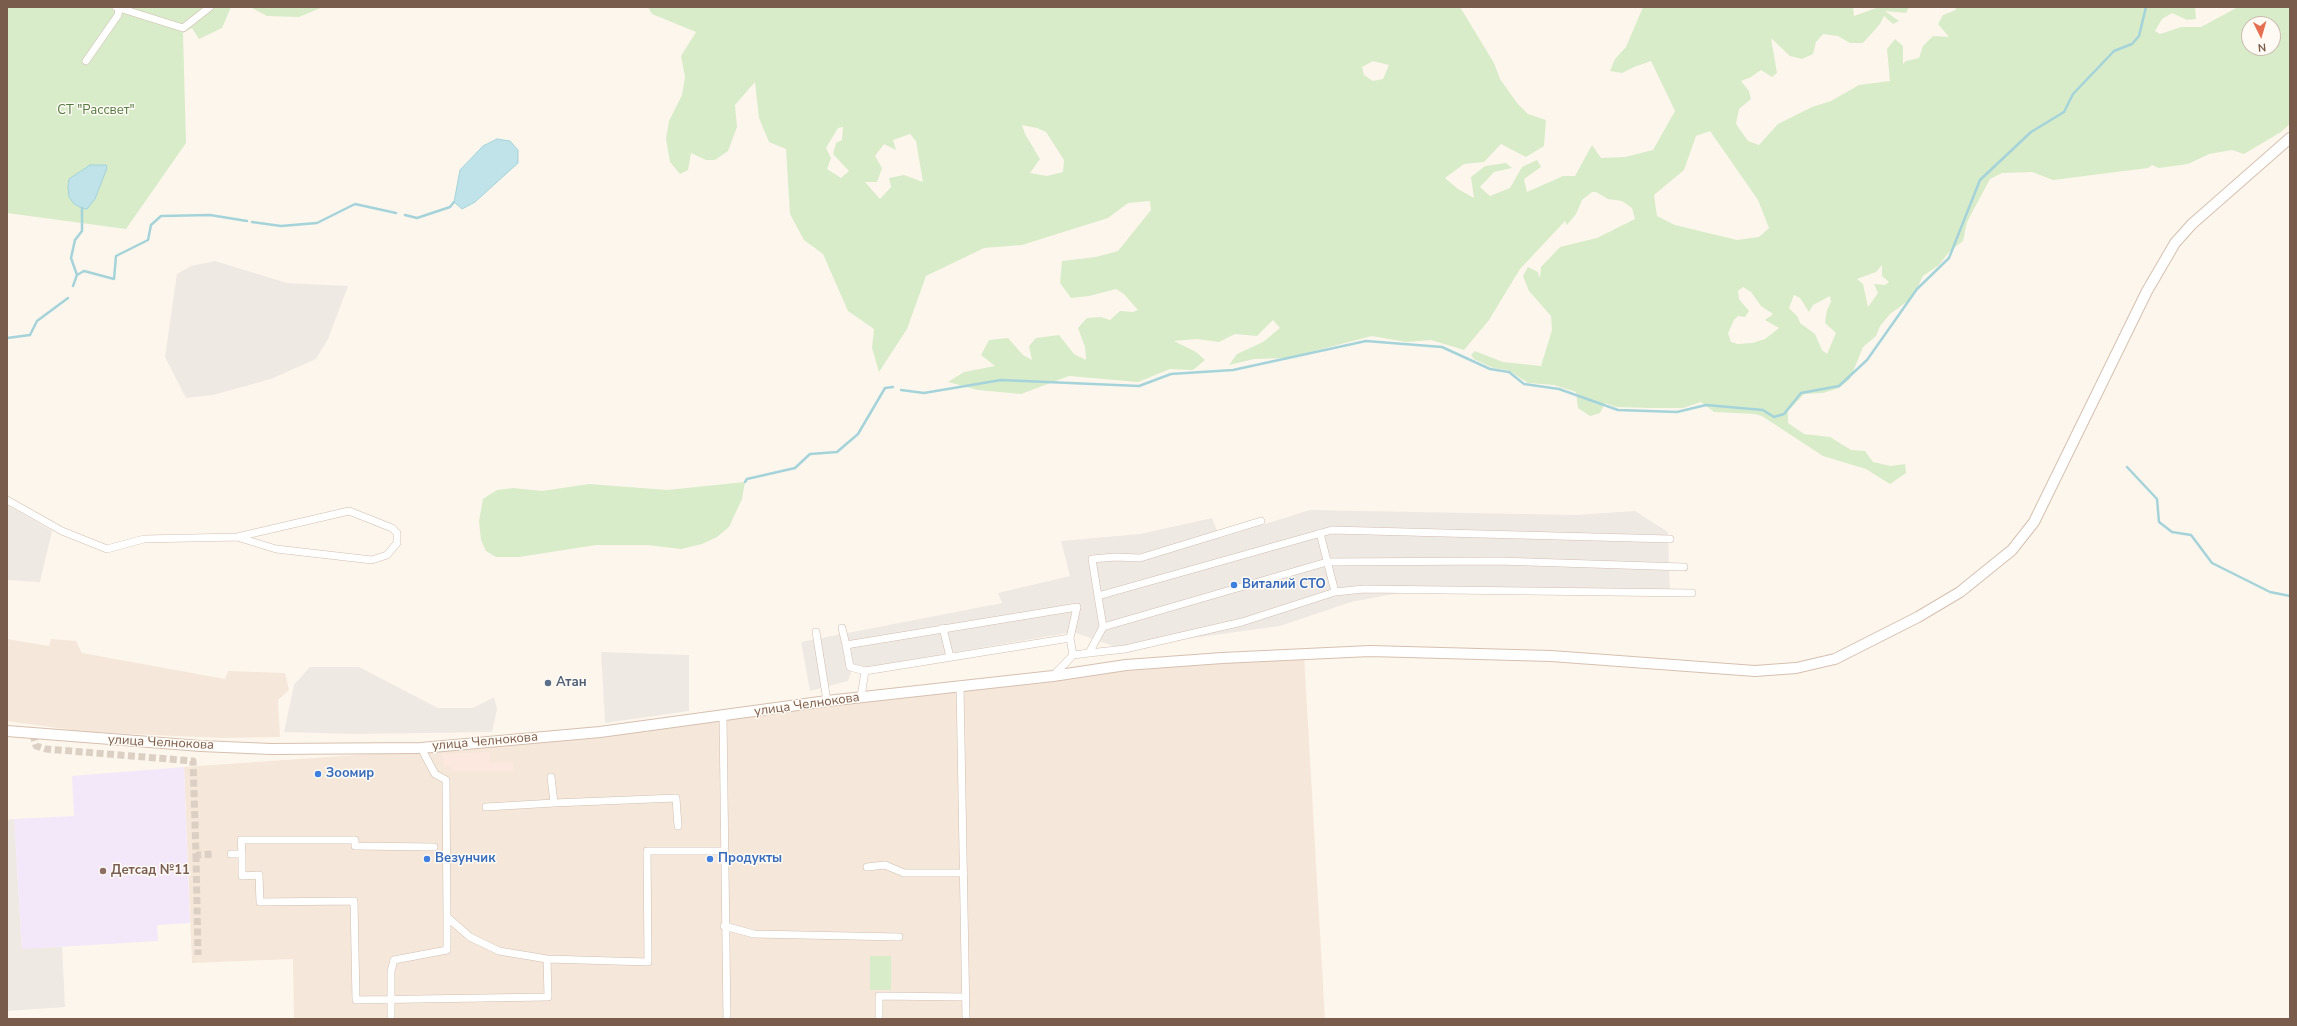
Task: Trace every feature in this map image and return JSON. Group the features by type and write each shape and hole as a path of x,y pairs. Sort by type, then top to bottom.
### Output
{"main road":[{"name":"улица Челнокова","path":"7,731 201,746 271,749 420,748 600,732 723,717 827,701 960,685 1053,676 1134,664 1222,658 1370,651 1551,656 1652,665 1756,671 1796,668 1835,659 1918,617 1960,592 2012,550 2034,522 2047,498 2080,426 2109,371 2147,291 2174,242 2192,224 2290,138"}],"street":[{"path":"86,61 118,15 117,8 184,28 210,7"},
{"path":"7,500 62,531 107,549 144,539 237,537 349,510 392,528 397,533 397,543 387,555 372,560 276,548 237,537"},
{"path":"1089,653 1103,628 1092,559 1115,557 1140,558 1261,521"},
{"path":"1098,596 1332,530 1670,539"},
{"path":"1320,533 1335,592"},
{"path":"1103,628 1327,562 1498,561 1684,567"},
{"path":"1053,676 1072,655 1125,649 1242,622 1335,592 1364,589 1692,593"},
{"path":"846,645 1077,607 1070,638 1072,655"},
{"path":"842,628 850,667 864,671 1070,638"},
{"path":"943,628 950,657"},
{"path":"816,632 827,701"},
{"path":"861,697 864,671"},
{"path":"960,685 966,1019"},
{"path":"723,717 724,926 727,1019"},
{"path":"391,1019 391,971 394,960 447,950 446,780 435,774 420,748"},
{"path":"551,777 554,803"},
{"path":"486,807 676,798 678,826"},
{"path":"434,847 355,846 355,840 241,840 242,876 259,875 260,902 354,901 356,1000 548,997 547,959"},
{"path":"447,917 470,936 499,951 547,959 648,962 647,851 724,851"},
{"path":"232,854 242,854"},
{"path":"867,867 885,865 904,873 964,873"},
{"path":"724,926 754,934 899,937"},
{"path":"879,1019 879,996 966,996"}],"shaded area":[{"path":"215,261 287,283 348,286 328,339 316,359 271,379 213,395 186,398 165,357 177,274 191,266"},
{"path":"7,505 52,531 40,582 7,580"},
{"path":"1310,510 1577,515 1635,511 1668,532 1670,595 1426,588 1351,602 1280,626 1119,648 1073,632 852,670 848,681 810,691 801,642 1002,603 998,593 1070,576 1061,541 1140,534 1212,518 1220,538"},
{"path":"7,639 49,646 51,639 76,641 82,653 225,679 228,671 285,673 289,690 278,700 280,737 221,738 86,732 7,721"},
{"path":"601,652 689,655 689,711 605,723"},
{"path":"1304,655 1325,1019 294,1019 293,959 192,963 184,767 586,739 960,685"},
{"path":"310,667 359,667 438,708 473,708 494,697 497,709 492,732 353,734 284,732 294,685"},
{"path":"490,752 490,762 513,763 513,771 452,771 451,767 444,766 442,754"},
{"name":"Детсад №11","path":"184,767 190,923 157,925 158,941 22,949 14,819 74,816 72,776"},
{"path":"14,819 22,948 62,947 65,1007 7,1011 7,820"}],"green space":[{"name":"СТ \"Рассвет\"","path":"7,7 231,7 222,28 199,39 192,28 183,33 186,143 126,229 7,213"},
{"path":"250,7 323,7 299,17 267,16"},
{"path":"648,7 1460,7 1494,63 1500,79 1517,103 1528,114 1546,120 1544,146 1526,157 1501,144 1484,162 1464,164 1445,178 1458,189 1474,198 1471,177 1485,166 1506,163 1512,168 1494,172 1480,187 1490,196 1510,188 1522,167 1537,160 1541,167 1524,179 1527,192 1563,176 1575,176 1592,145 1601,158 1625,157 1653,150 1675,111 1651,61 1622,73 1610,71 1615,59 1626,47 1643,7 1853,7 1854,16 1879,7 1909,7 1906,13 1885,11 1899,21 1893,24 1884,16 1880,24 1863,43 1850,43 1838,36 1823,34 1816,42 1813,54 1802,59 1790,56 1771,38 1777,73 1772,77 1761,70 1751,77 1741,81 1749,91 1751,99 1739,109 1736,124 1748,141 1759,145 1778,124 1812,107 1831,101 1859,85 1890,81 1887,49 1895,39 1903,46 1903,64 1906,61 1919,58 1923,46 1933,36 1949,37 1938,24 1943,15 1956,10 1955,7 2195,7 2196,19 2187,20 2172,13 2162,19 2155,31 2160,34 2181,27 2201,27 2238,7 2290,7 2290,124 2281,132 2244,154 2232,150 2209,154 2188,164 2159,168 2152,165 2148,168 2053,180 2032,172 2002,173 1990,179 1967,222 1963,241 1950,251 1939,265 1923,276 1912,298 1890,314 1880,326 1876,336 1863,347 1850,379 1839,388 1823,393 1804,394 1788,411 1788,423 1804,434 1830,437 1851,450 1865,451 1873,462 1891,466 1905,464 1906,473 1890,484 1866,469 1823,456 1762,416 1755,414 1714,412 1701,402 1683,408 1616,407 1605,403 1600,413 1590,416 1578,408 1576,392 1554,385 1528,383 1508,370 1493,368 1474,359 1471,355 1475,351 1503,362 1541,366 1552,330 1551,316 1529,291 1523,276 1528,267 1538,272 1540,278 1541,267 1560,247 1597,238 1635,219 1632,208 1622,201 1608,199 1596,192 1592,192 1582,200 1576,214 1567,225 1565,221 1520,269 1489,320 1464,350 1431,340 1406,342 1372,336 1287,358 1254,359 1229,365 1237,354 1263,342 1280,328 1273,320 1257,336 1235,334 1219,342 1197,339 1174,341 1196,352 1205,360 1193,370 1170,369 1138,382 1069,376 1021,394 978,390 948,382 964,372 995,366 981,355 989,340 1008,338 1023,355 1032,360 1029,346 1036,338 1059,335 1074,354 1086,360 1085,347 1078,328 1087,318 1101,317 1110,320 1120,311 1133,312 1138,310 1124,294 1116,289 1089,296 1071,298 1060,283 1062,261 1096,257 1118,251 1151,210 1150,201 1128,203 1108,218 1022,245 984,248 926,276 907,329 879,372 872,348 874,329 848,311 823,254 804,240 790,214 786,149 769,142 759,118 755,82 735,105 737,127 728,151 715,160 706,160 691,153 688,170 680,174 670,162 666,139 669,121 682,95 685,77 681,56 696,32 652,14","holes":["1373,61 1389,65 1383,79 1373,81 1364,75 1362,67","1022,125 1037,128 1046,132 1064,160 1063,172 1047,176 1030,173 1040,159 1025,134","843,127 842,140 836,143 833,154 849,171 841,178 827,169 831,158 826,148 838,128","1710,131 1758,200 1769,228 1759,237 1737,240 1675,225 1657,216 1654,195 1684,170 1696,136","910,134 916,141 923,182 904,175 889,178 891,187 880,199 865,182 877,182 882,168 875,156 884,144 896,150 893,140","1882,265 1882,276 1889,282 1885,285 1874,284 1878,293 1868,307 1863,284 1857,279 1876,272","1743,287 1751,292 1761,306 1773,314 1765,320 1779,328 1765,339 1752,343 1738,344 1731,342 1728,333 1734,320 1738,316 1745,317 1749,311 1739,299 1738,291","1794,295 1800,298 1809,312 1813,305 1830,296 1831,302 1827,310 1825,323 1836,333 1827,354 1822,350 1815,334 1800,323 1798,317 1789,308"]},
{"path":"745,482 742,499 729,527 717,537 702,544 681,549 647,545 596,545 519,557 496,557 486,551 481,540 479,521 483,499 497,490 513,488 542,491 589,484 667,490"},
{"path":"870,956 891,956 891,990 870,990"}],"water":[{"path":"497,139 510,141 518,150 518,163 475,202 462,209 454,202 460,170 483,146"},
{"path":"90,165 106,165 107,168 95,199 87,209 74,204 69,197 68,187 69,179"}],"waterway":[{"path":"901,390 924,393 1001,380 1139,386 1171,374 1233,370 1366,341 1442,347 1490,369 1509,372 1524,384 1559,389 1618,410 1677,412 1706,405 1763,410 1774,417 1784,414 1801,393 1839,386 1867,360 1917,289 1949,258 1980,180 2031,132 2064,112 2073,94 2114,51 2132,44 2139,36 2146,7"},
{"path":"405,215 417,218 450,207 454,202"},
{"path":"252,222 281,226 317,223 355,204 396,213"},
{"path":"77,275 71,258 75,240 82,231 82,208"},
{"path":"73,286 77,275 84,271 114,279 116,256 148,240 151,225 161,216 210,215 247,221"},
{"path":"7,338 30,335 37,321 68,298"},
{"path":"745,482 747,479 795,468 810,454 837,452 858,434 885,388 893,387"},
{"path":"2127,467 2157,499 2159,522 2172,532 2191,535 2212,563 2270,592 2290,596"}],"tunnel":[{"path":"33,734 36,746 46,749 193,761 196,855 214,854"},
{"path":"196,855 198,955"}],"place":[{"name":"Виталий СТО","path":"1234,585"},
{"name":"Атан","path":"548,683"},
{"name":"Зоомир","path":"318,774"},
{"name":"Везунчик","path":"427,859"},
{"name":"Продукты","path":"710,859"},
{"name":"Детсад №11","path":"103,871"}]}
